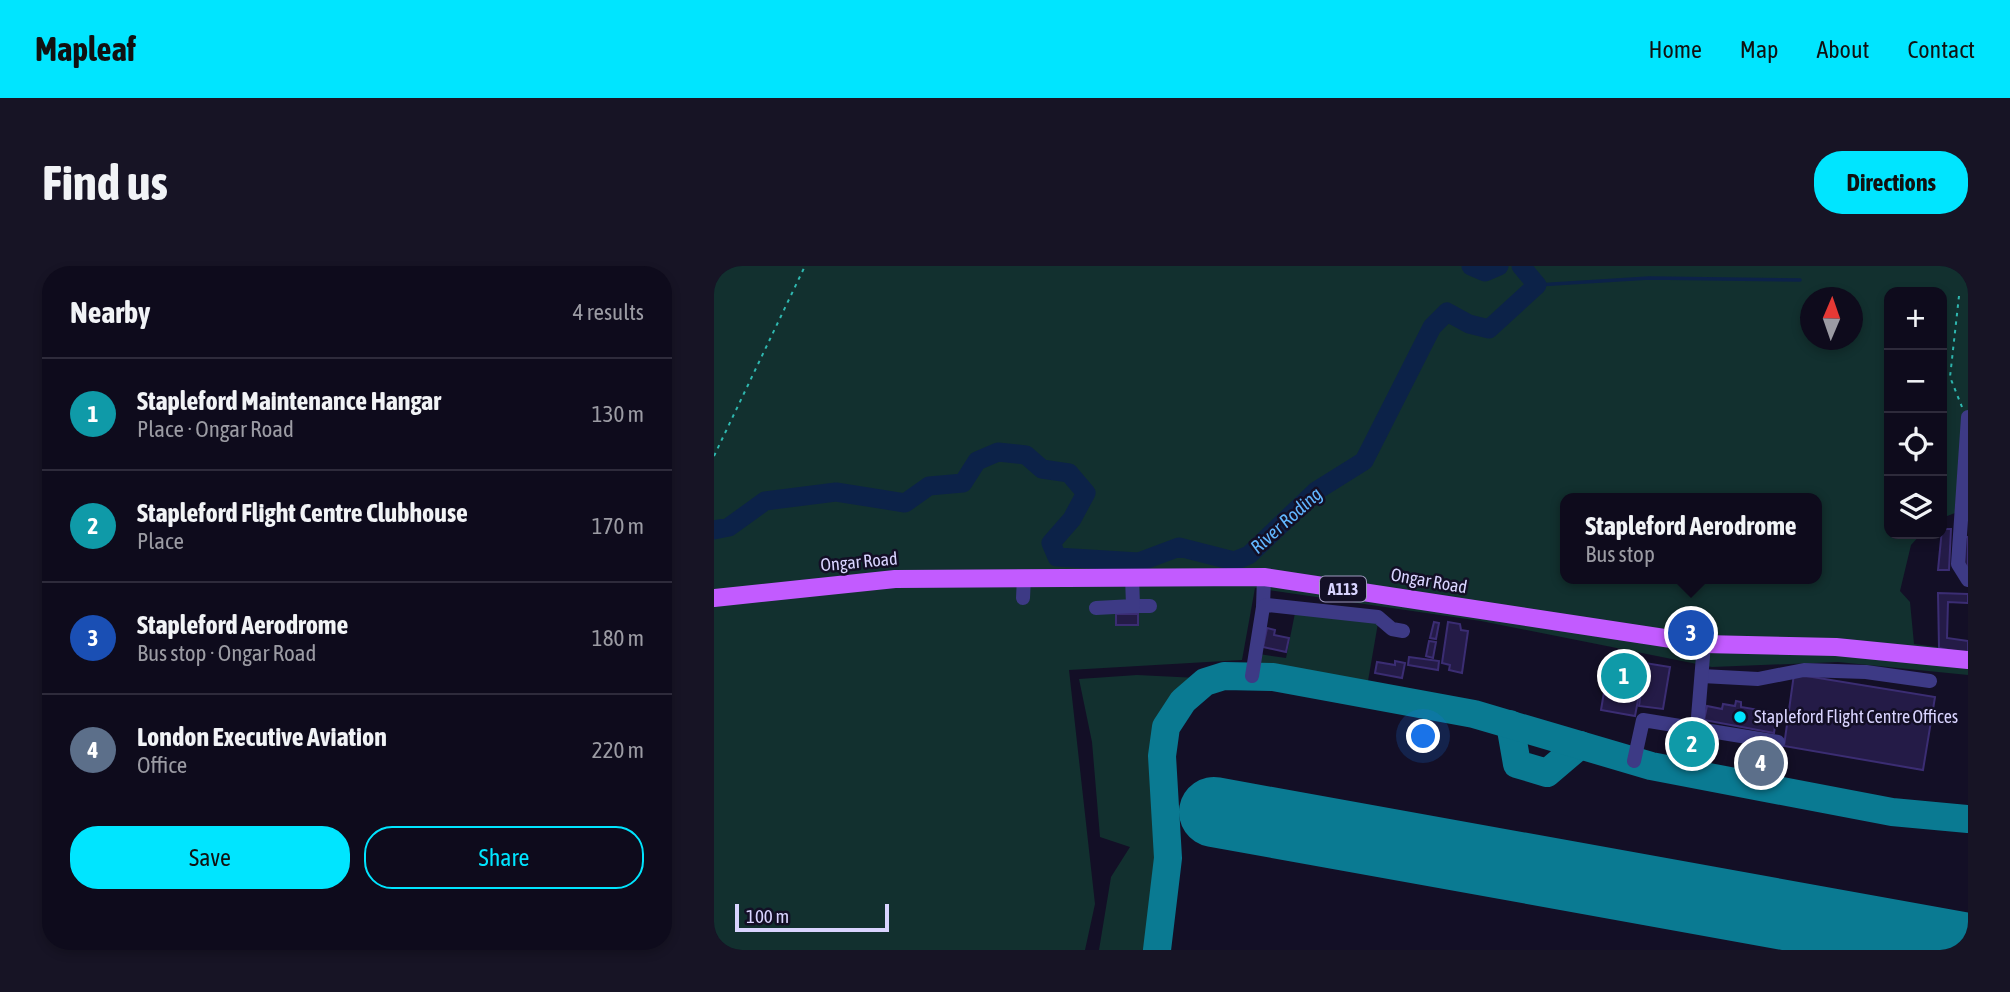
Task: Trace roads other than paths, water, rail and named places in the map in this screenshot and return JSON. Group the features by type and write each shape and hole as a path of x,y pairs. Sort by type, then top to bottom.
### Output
{"main road":[{"name":"Ongar Road","path":"714,598 895,579 1264,577 1704,644 1836,647 1968,660"}],"lane":[{"path":"1967,416 1968,439 1958,564 1968,580"},
{"path":"1132,576 1133,606"},
{"path":"1023,598 1024,577"},
{"path":"1251,676 1263,607 1264,577"},
{"path":"1263,607 1267,605 1378,617 1392,629 1403,631"},
{"path":"1096,608 1150,606"},
{"path":"1697,729 1704,644"},
{"path":"1702,676 1758,679 1804,670 1866,672 1930,681"},
{"path":"1634,761 1643,720 1778,742"}],"waterway":[{"name":"River Roding","path":"1471,266 1485,272 1499,266"},
{"name":"River Roding","path":"714,530 729,527 765,501 836,492 905,503 929,486 963,483 977,461 998,452 1026,455 1042,469 1069,473 1086,493 1072,519 1051,543 1057,557 1139,562 1179,547 1234,561 1249,555 1316,491 1364,461 1432,327 1447,312 1469,324 1489,329 1537,285 1521,266"},
{"path":"1537,285 1649,278 1800,280"}],"place":[{"name":"Stapleford Aerodrome","path":"1691,633"},
{"name":"Stapleford Maintenance Hangar","path":"1624,676"},
{"name":"Stapleford Flight Centre Offices","path":"1740,717"},
{"name":"Stapleford Flight Centre Clubhouse","path":"1692,744"},
{"name":"London Executive Aviation","path":"1761,763"}]}
